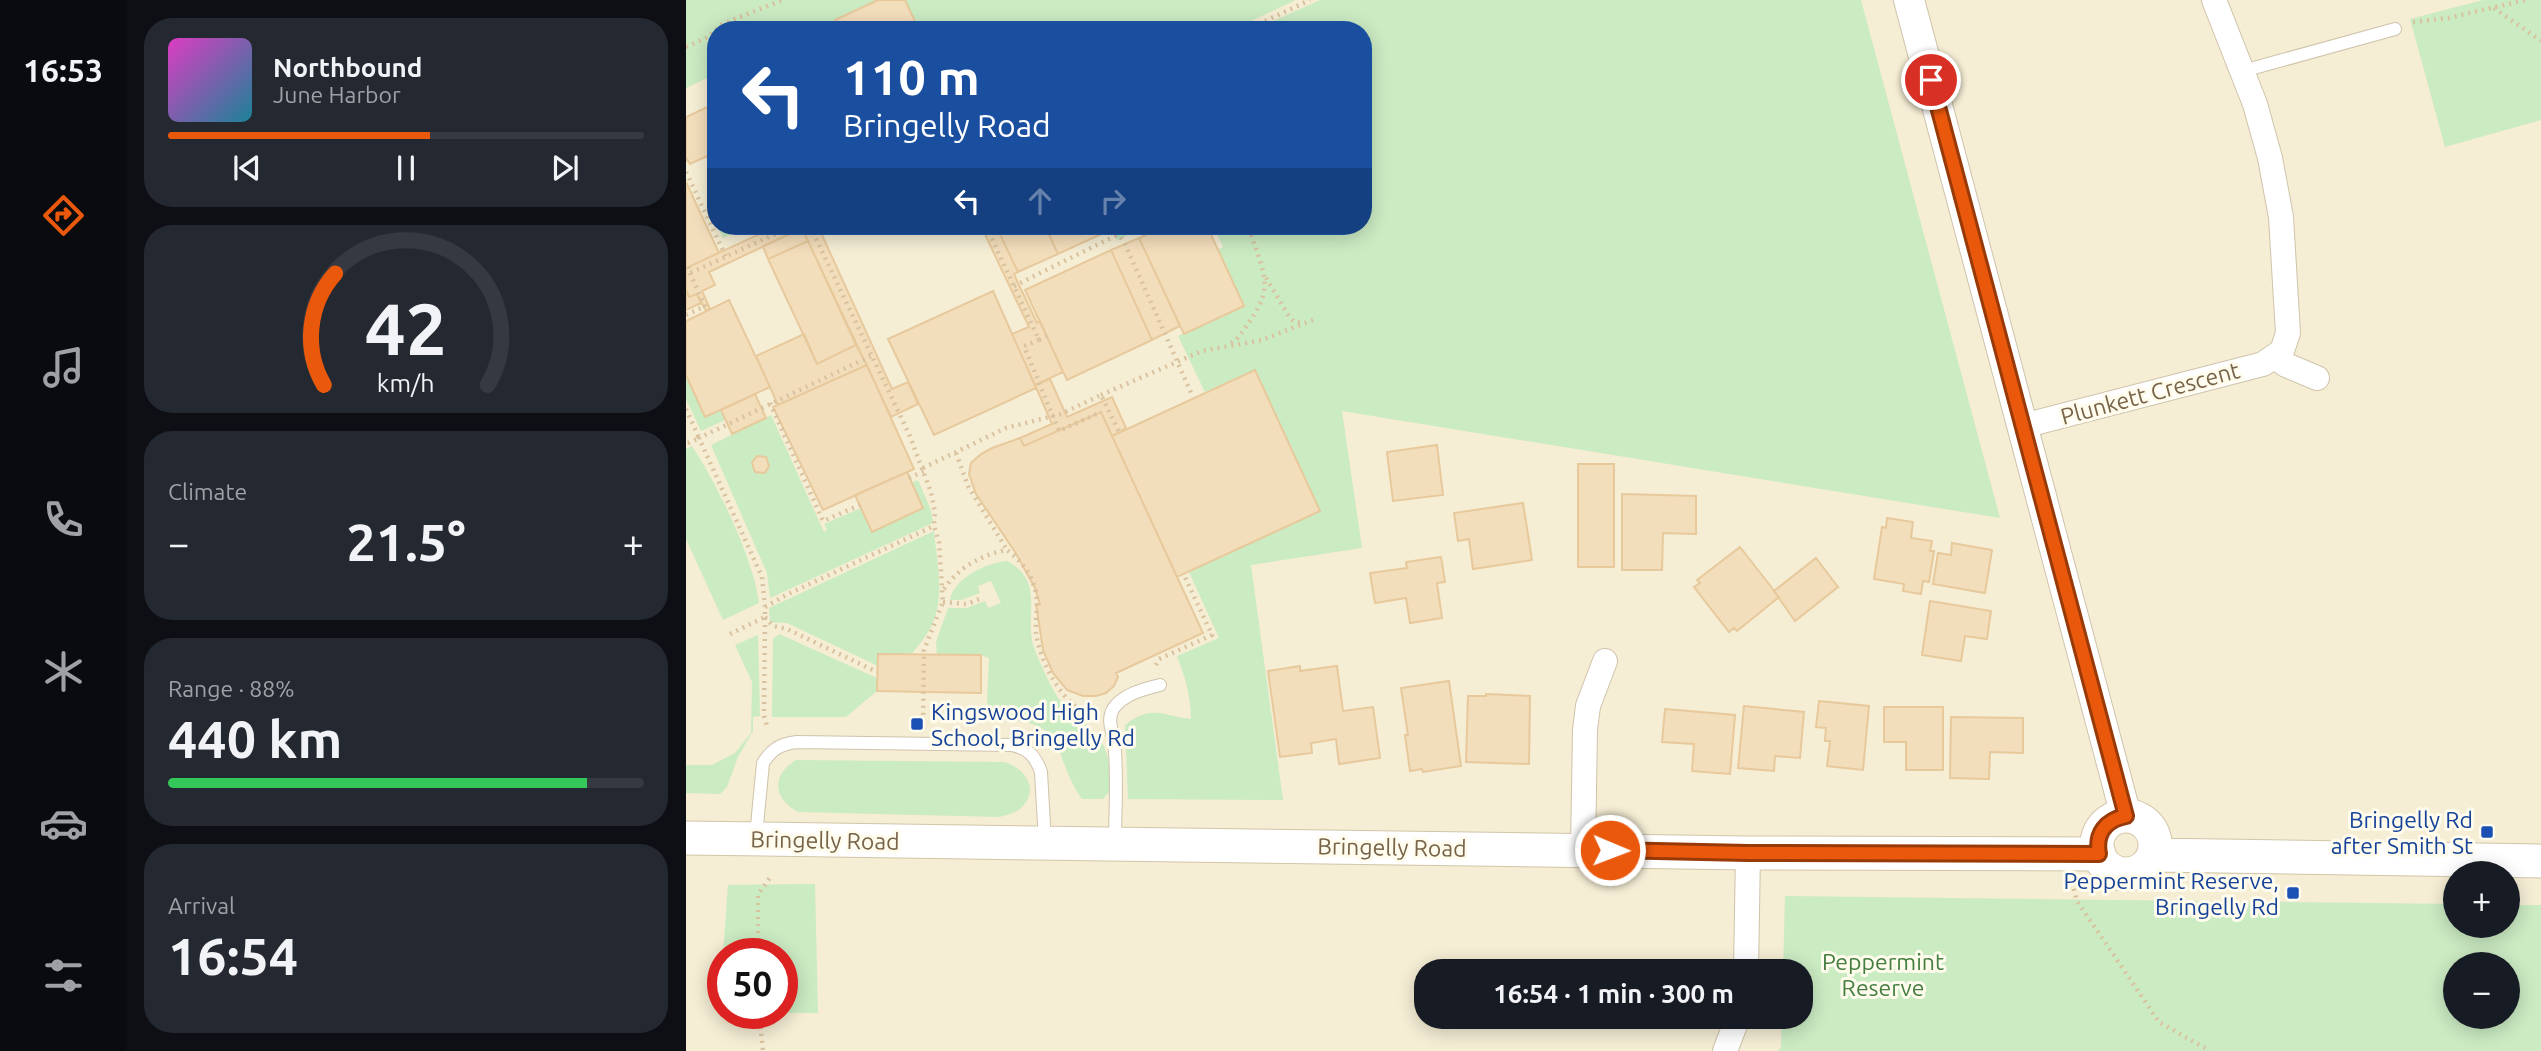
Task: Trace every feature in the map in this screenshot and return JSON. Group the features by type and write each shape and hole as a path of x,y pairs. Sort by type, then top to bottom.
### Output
{"main road":[{"path":"2126,816 2144,822 2150,828 2155,846 2153,855 2143,869 2125,874 2109,868 2099,854 2099,836 2109,822 2126,816"},
{"name":"Bringelly Road","path":"686,838 1748,853 2099,854"},
{"path":"2153,855 2541,861"}],"street":[{"path":"1909,0 2126,816"},
{"path":"2214,0 2243,71 2264,136 2281,217 2288,333 2284,347 2275,357 2282,363 2317,378"},
{"name":"Plunkett Crescent","path":"2023,426 2255,366 2275,357"},
{"path":"1583,850 1585,730 1588,706 1605,661"},
{"path":"1746,959 1748,853"},
{"path":"1725,1051 1733,1029"}],"lane":[{"path":"2243,71 2395,29"},
{"path":"1115,844 1117,775 1111,713 1116,706 1140,690 1160,685"},
{"path":"755,840 764,763 769,753 778,746 797,742 1022,747 1035,758 1041,772 1045,843"}],"path":[{"path":"730,21 783,0"},
{"path":"1265,21 1310,0"},
{"path":"2395,29 2405,23 2448,18 2525,0"},
{"path":"2494,8 2541,41"},
{"path":"686,47 707,37"},
{"path":"686,172 707,217"},
{"path":"716,235 726,257"},
{"path":"686,315 706,308 689,270 726,257 774,235"},
{"path":"814,235 924,469 935,513 934,526 939,542 943,602 924,650 923,724"},
{"path":"990,235 1039,340"},
{"path":"1014,286 1116,235 1125,244 1194,397"},
{"path":"1224,347 1236,340 1261,306 1266,292 1264,274 1251,235"},
{"path":"909,478 1006,428 1053,416 1177,360 1202,351 1262,340 1311,321 1295,322 1290,318 1264,274"},
{"path":"1047,336 1024,346 1059,431 1101,412"},
{"path":"686,444 872,356"},
{"path":"1101,395 1119,432"},
{"path":"770,403 823,521 860,505"},
{"path":"686,409 762,577 765,607 764,716 768,729"},
{"path":"956,453 968,486 1007,550 1019,559 1035,588 1037,636 1049,670 1064,696 1089,715 1111,713"},
{"path":"765,607 934,526"},
{"path":"943,590 950,580 966,567 992,552 1007,550"},
{"path":"1160,685 1156,666 1159,659 1212,635 1184,575"},
{"path":"943,602 967,604 982,598"},
{"path":"730,634 765,617"},
{"path":"765,617 773,626 787,629 877,672"},
{"path":"2065,854 2077,901 2159,1022 2210,1051"},
{"path":"758,938 758,895 771,876"},
{"path":"760,1029 763,1051"}],"shaded area":[{"path":"686,0 2541,0 2541,1051 686,1051"}],"green space":[{"path":"686,0 878,0 833,21 707,21 707,78 686,88"},
{"path":"905,0 1296,0 1251,21 915,21"},
{"path":"1320,0 1861,0 2000,518 1342,411 1362,548 1251,565 1283,800 1128,799 1125,725 1150,713 1191,719 1187,687 1177,656 1219,638 1189,572 1320,511 1255,370 1205,392 1178,336 1243,306 1218,250 1223,247 1217,235 1372,235 1372,21 1273,21"},
{"path":"2483,0 2541,0 2541,120 2445,147 2410,19"},
{"path":"1114,235 1128,235 1117,240"},
{"path":"686,375 705,417 721,410 725,420 701,431 686,399"},
{"path":"771,415 824,532 827,530 824,524 861,508 873,532 922,508 911,483 918,480 931,510 933,523 770,598 767,573 711,445"},
{"path":"692,446 733,522 756,585 759,603 723,620 686,539 686,449"},
{"path":"934,531 939,597 931,626 910,655 878,654 878,666 787,623 770,622 769,608"},
{"path":"1007,561 1027,580 1031,602 1032,640 1057,697 1093,731 1104,746 1109,762 1110,791 1103,799 1082,799 1055,742 1048,733 1037,726 1020,721 996,719 987,703 989,658 981,655 937,655 936,642 948,608 967,608 985,601 988,608 1001,603 991,581 978,586 980,593 961,600 950,600 958,585 981,568"},
{"path":"779,634 877,678 877,691 846,717 772,717 773,639"},
{"path":"758,635 760,716 753,717 753,731 738,757 727,787 720,794 686,793 686,765 712,765 735,753 751,733 752,682 735,645"},
{"path":"796,760 1003,762 1011,764 1023,774 1030,787 1030,794 1019,810 1000,817 798,812 784,800 778,787 782,773"},
{"path":"815,884 818,1013 798,1013 798,938 724,938 728,885"},
{"name":"Peppermint Reserve","path":"1785,896 2443,904 2443,938 2520,938 2520,905 2541,905 2541,1051 1778,1051 1781,1047 1782,1029 1813,1029 1813,959 1783,959"}],"building":[{"path":"878,0 905,0 915,21 835,21"},
{"path":"707,107 707,156 690,164 686,157 686,117"},
{"path":"686,182 707,227 707,235 711,235 719,253 686,268"},
{"path":"758,235 788,235 709,272 715,285 702,291 710,309 706,311 697,294 689,297 686,290 686,268"},
{"path":"787,235 805,235 808,241 768,259 763,246"},
{"path":"805,235 822,235 892,389 908,382 918,404 891,417"},
{"path":"985,235 1000,235 1018,272 1014,274 1018,283 1037,323 1040,321 1063,372 1035,385 1012,334 1029,327"},
{"path":"1000,235 1049,235 1058,254 1018,272"},
{"path":"1049,235 1099,235 1058,254"},
{"path":"1146,235 1211,235 1244,306 1184,334 1139,238"},
{"path":"1139,238 1180,326 1152,340 1111,250"},
{"path":"808,241 856,345 817,364 768,259"},
{"path":"1111,250 1152,340 1067,380 1025,290"},
{"path":"686,290 689,297 697,294 701,303 686,310"},
{"path":"993,291 1036,388 934,435 888,339"},
{"path":"729,300 770,387 705,417 686,375 686,321"},
{"path":"804,334 817,364 856,345 867,365 778,405 756,356"},
{"path":"867,365 914,469 823,510 773,407"},
{"path":"1255,370 1320,511 1177,577 1112,436"},
{"path":"1050,379 1067,417 1112,397 1126,428 1112,436 1101,412 1024,446 1020,438 1052,424 1035,385"},
{"path":"755,394 766,418 732,434 721,410"},
{"path":"1101,412 1203,633 1116,673 1118,677 1114,686 1106,693 1083,696 1067,690 1053,673 1043,650 1036,604 1040,604 1035,588 1015,552 976,494 969,474 971,463 992,448 1020,438 1024,446"},
{"path":"1437,445 1443,495 1393,501 1387,452"},
{"path":"757,456 766,457 769,466 765,473 755,472 752,463"},
{"path":"1578,464 1614,464 1614,567 1578,567"},
{"path":"907,472 923,508 872,532 855,495"},
{"path":"1622,494 1696,496 1696,534 1663,533 1662,570 1622,570"},
{"path":"1523,503 1532,560 1473,569 1469,539 1458,541 1454,513"},
{"path":"1887,518 1913,522 1911,538 1932,541 1930,551 1934,551 1929,582 1923,581 1921,594 1903,591 1904,584 1874,579 1882,527 1886,528"},
{"path":"1952,543 1992,550 1985,593 1933,584 1938,553 1951,555"},
{"path":"1740,547 1779,597 1737,631 1734,628 1729,632 1694,587 1700,583 1697,580"},
{"path":"1441,557 1445,582 1437,583 1442,618 1410,623 1406,598 1375,603 1370,573 1407,568 1406,562"},
{"path":"1816,558 1838,587 1795,621 1774,591"},
{"path":"1930,601 1991,611 1987,639 1965,636 1961,661 1922,655"},
{"path":"878,654 981,655 981,693 877,691"},
{"path":"1300,666 1300,671 1337,666 1343,711 1373,707 1380,758 1339,764 1336,739 1311,743 1312,753 1280,757 1268,671"},
{"path":"1449,681 1461,766 1423,772 1422,769 1410,771 1401,688"},
{"path":"1468,696 1530,696 1529,764 1466,762"},
{"path":"1819,701 1869,706 1863,770 1827,766 1830,741 1825,741 1826,728 1816,727"},
{"path":"1744,706 1804,712 1800,758 1775,756 1774,771 1738,768"},
{"path":"1884,707 1943,707 1943,770 1906,770 1906,742 1884,742"},
{"path":"1665,709 1735,715 1730,774 1692,771 1694,744 1662,742"},
{"path":"1951,717 2023,718 2023,753 1990,752 1989,779 1950,778"}],"place":[{"name":"Kingswood High School, Bringelly Rd","path":"917,724"},
{"name":"Bringelly Rd after Smith St","path":"2487,832"},
{"name":"Peppermint Reserve, Bringelly Rd","path":"2293,893"}],"route":[{"path":"1610,850 2099,854 2097,845 2103,828 2109,822 2126,816 1931,80"}]}
